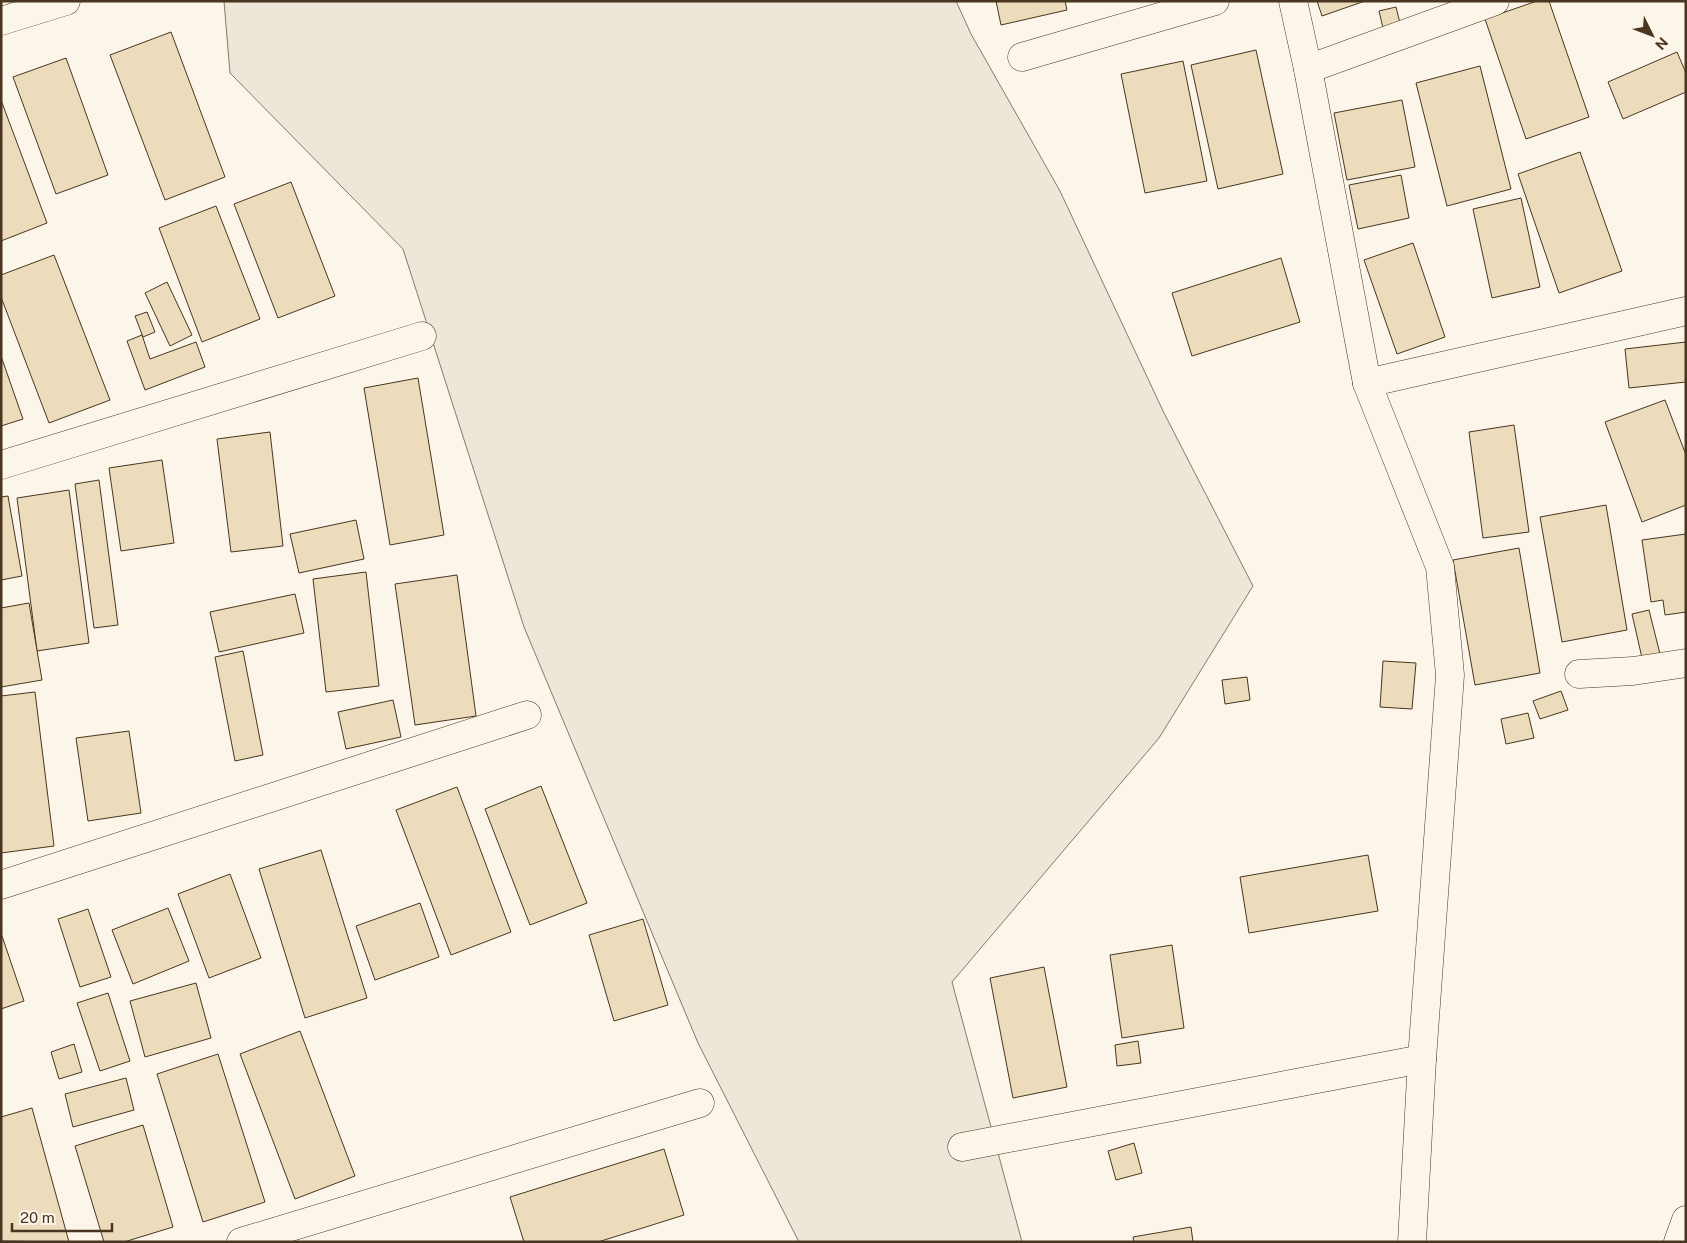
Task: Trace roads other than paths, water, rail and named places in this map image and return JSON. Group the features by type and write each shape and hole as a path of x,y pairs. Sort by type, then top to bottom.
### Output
{"street":[{"path":"1,21 66,1"},
{"path":"1022,57 1215,1"},
{"path":"1293,1 1308,69 1367,382 1440,567 1450,675 1422,1059 1412,1242"},
{"path":"1308,69 1495,1"},
{"path":"1367,382 1686,311"},
{"path":"1,465 422,336"},
{"path":"1579,674 1633,671 1686,663"},
{"path":"1,885 527,715"},
{"path":"962,1147 1422,1059"},
{"path":"240,1242 700,1103"},
{"path":"1678,1242 1686,1220"}]}
